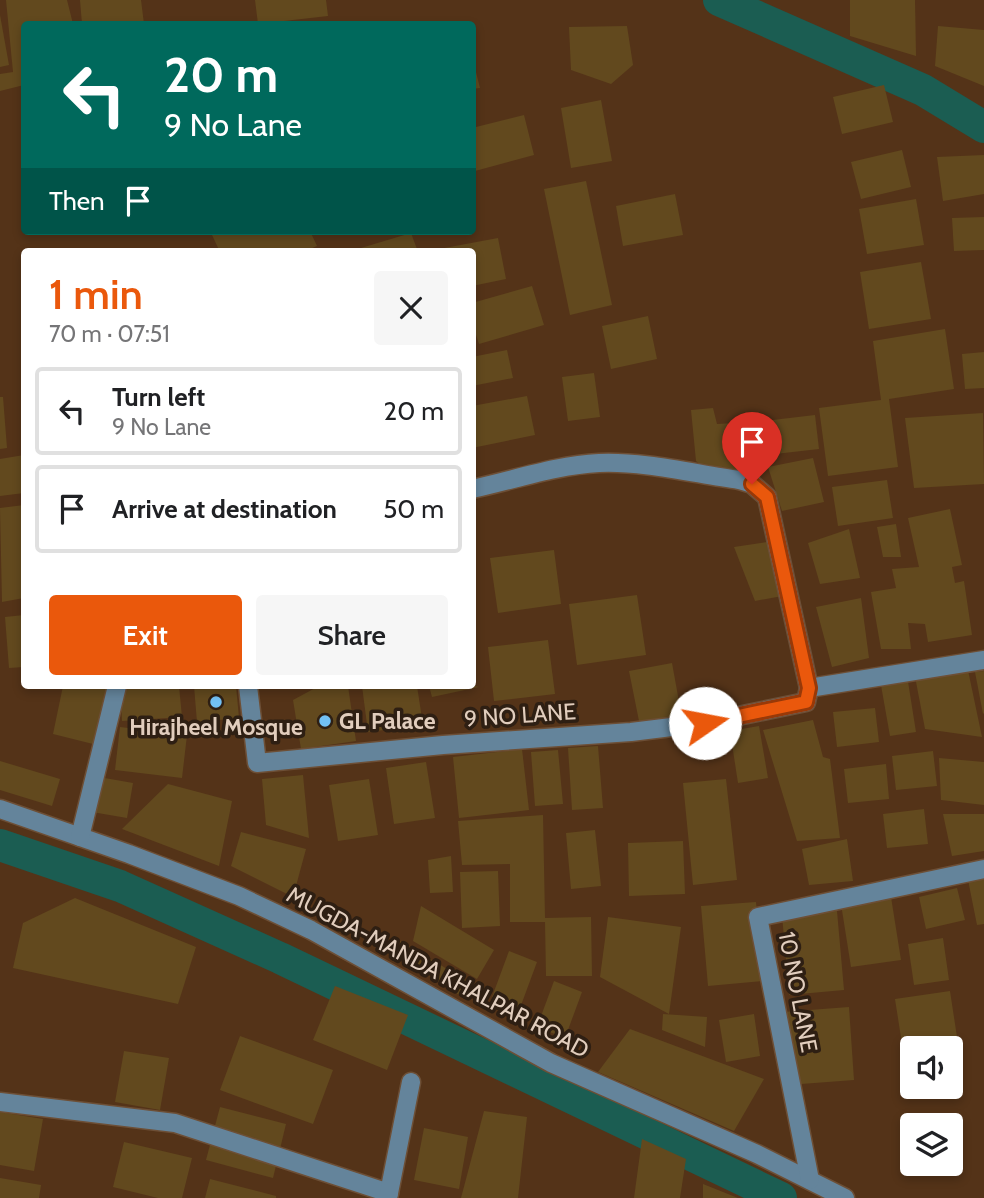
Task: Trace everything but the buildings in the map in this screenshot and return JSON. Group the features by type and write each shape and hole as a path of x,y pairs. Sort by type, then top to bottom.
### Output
{"street":[{"path":"476,488 575,466 602,463 739,480 752,484 767,497 809,688"},
{"name":"9 NO LANE","path":"248,689 257,763 443,744 631,732 705,723 806,702 809,688 984,660"},
{"path":"80,837 116,689"},
{"name":"MUGDA-MANDA KHALPAR ROAD","path":"0,809 239,896 299,924 551,1063 757,1154 845,1198"},
{"name":"10 NO LANE","path":"810,1180 758,917 984,869"},
{"path":"0,1102 175,1123 389,1195 411,1082"}],"waterway":[{"path":"719,0 923,90 984,127"},
{"path":"0,845 120,886 280,958 781,1198"}],"place":[{"name":"Hirajheel Mosque","path":"216,702"},
{"name":"GL Palace","path":"325,721"}],"route":[{"path":"705,723 806,702 809,688 767,497 752,484"}]}
